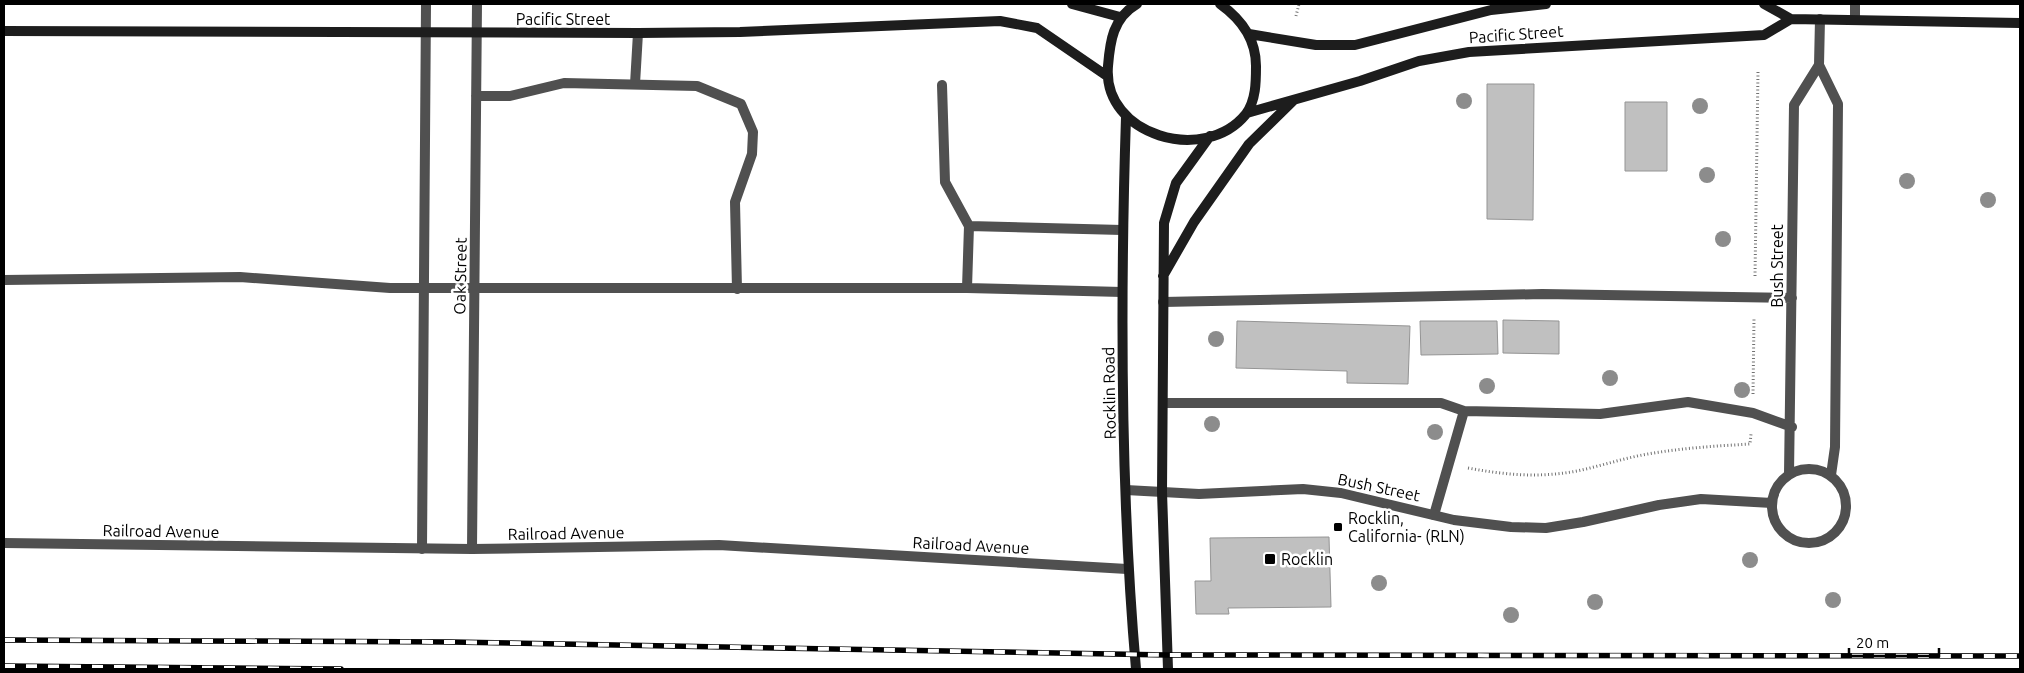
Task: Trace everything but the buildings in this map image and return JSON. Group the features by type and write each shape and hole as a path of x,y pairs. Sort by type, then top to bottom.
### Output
{"main road":[{"path":"1072,4 1120,18"},
{"path":"1136,4 1120,18 1113,31 1107,76 1114,97 1126,116 1145,131 1166,139 1187,140 1210,136 1232,127 1247,113 1256,90 1256,59 1248,34 1235,14 1220,4"},
{"name":"Pacific Street","path":"1248,34 1316,45 1355,45 1491,10 1546,4"},
{"path":"1764,4 1791,19 2020,23"},
{"name":"Pacific Street","path":"1247,113 1419,61 1469,52 1764,35 1791,19"},
{"name":"Pacific Street","path":"4,30 426,34 638,33 740,32 1000,21 1036,28 1107,76"},
{"path":"1163,277 1194,222 1249,144 1295,99"},
{"name":"Rocklin Road","path":"1126,116 1122,292 1128,569 1136,669"},
{"path":"1168,669 1162,492 1164,223 1176,183 1210,136"}],"street":[{"path":"422,549 426,4"},
{"name":"Oak Street","path":"472,549 477,4"},
{"path":"1855,4 1855,19"},
{"name":"Bush Street","path":"1790,474 1794,104 1818,65 1820,19"},
{"path":"635,84 638,33"},
{"name":"Bush Street","path":"1818,65 1838,104 1835,447 1831,476"},
{"path":"476,96 510,96 564,83 635,84 697,86 741,104 753,132 752,154 734,202 737,290"},
{"path":"942,85 945,182 969,226 967,288"},
{"path":"969,226 1122,230"},
{"path":"4,280 240,277 390,288 737,290 967,288 1122,292"},
{"path":"1162,302 1542,294 1792,298"},
{"path":"1164,403 1441,403 1464,411 1600,414 1688,402 1752,413 1792,427"},
{"path":"1434,515 1464,411"},
{"path":"1803,469 1818,469 1831,476 1841,486 1846,500 1846,515 1841,526 1833,535 1823,541 1812,544 1791,538 1782,532 1776,522 1772,503 1778,484 1790,474 1803,469"},
{"name":"Bush Street","path":"1126,490 1232,493 1303,489 1341,493 1454,520 1511,527 1546,528 1701,499 1772,503"},
{"name":"Railroad Avenue","path":"4,543 422,549 719,545 1128,569"}],"path":[{"path":"1296,16 1299,4"},
{"path":"1753,402 1758,71"},
{"path":"1462,467 1520,476 1577,471 1647,454 1701,447 1750,444 1752,427"}],"railway":[{"path":"4,640 451,642 1167,655 2020,656"},
{"path":"4,666 341,669"}],"place":[{"name":"Rocklin, California- (RLN)","path":"1338,527"},
{"name":"Rocklin","path":"1270,559"}]}
